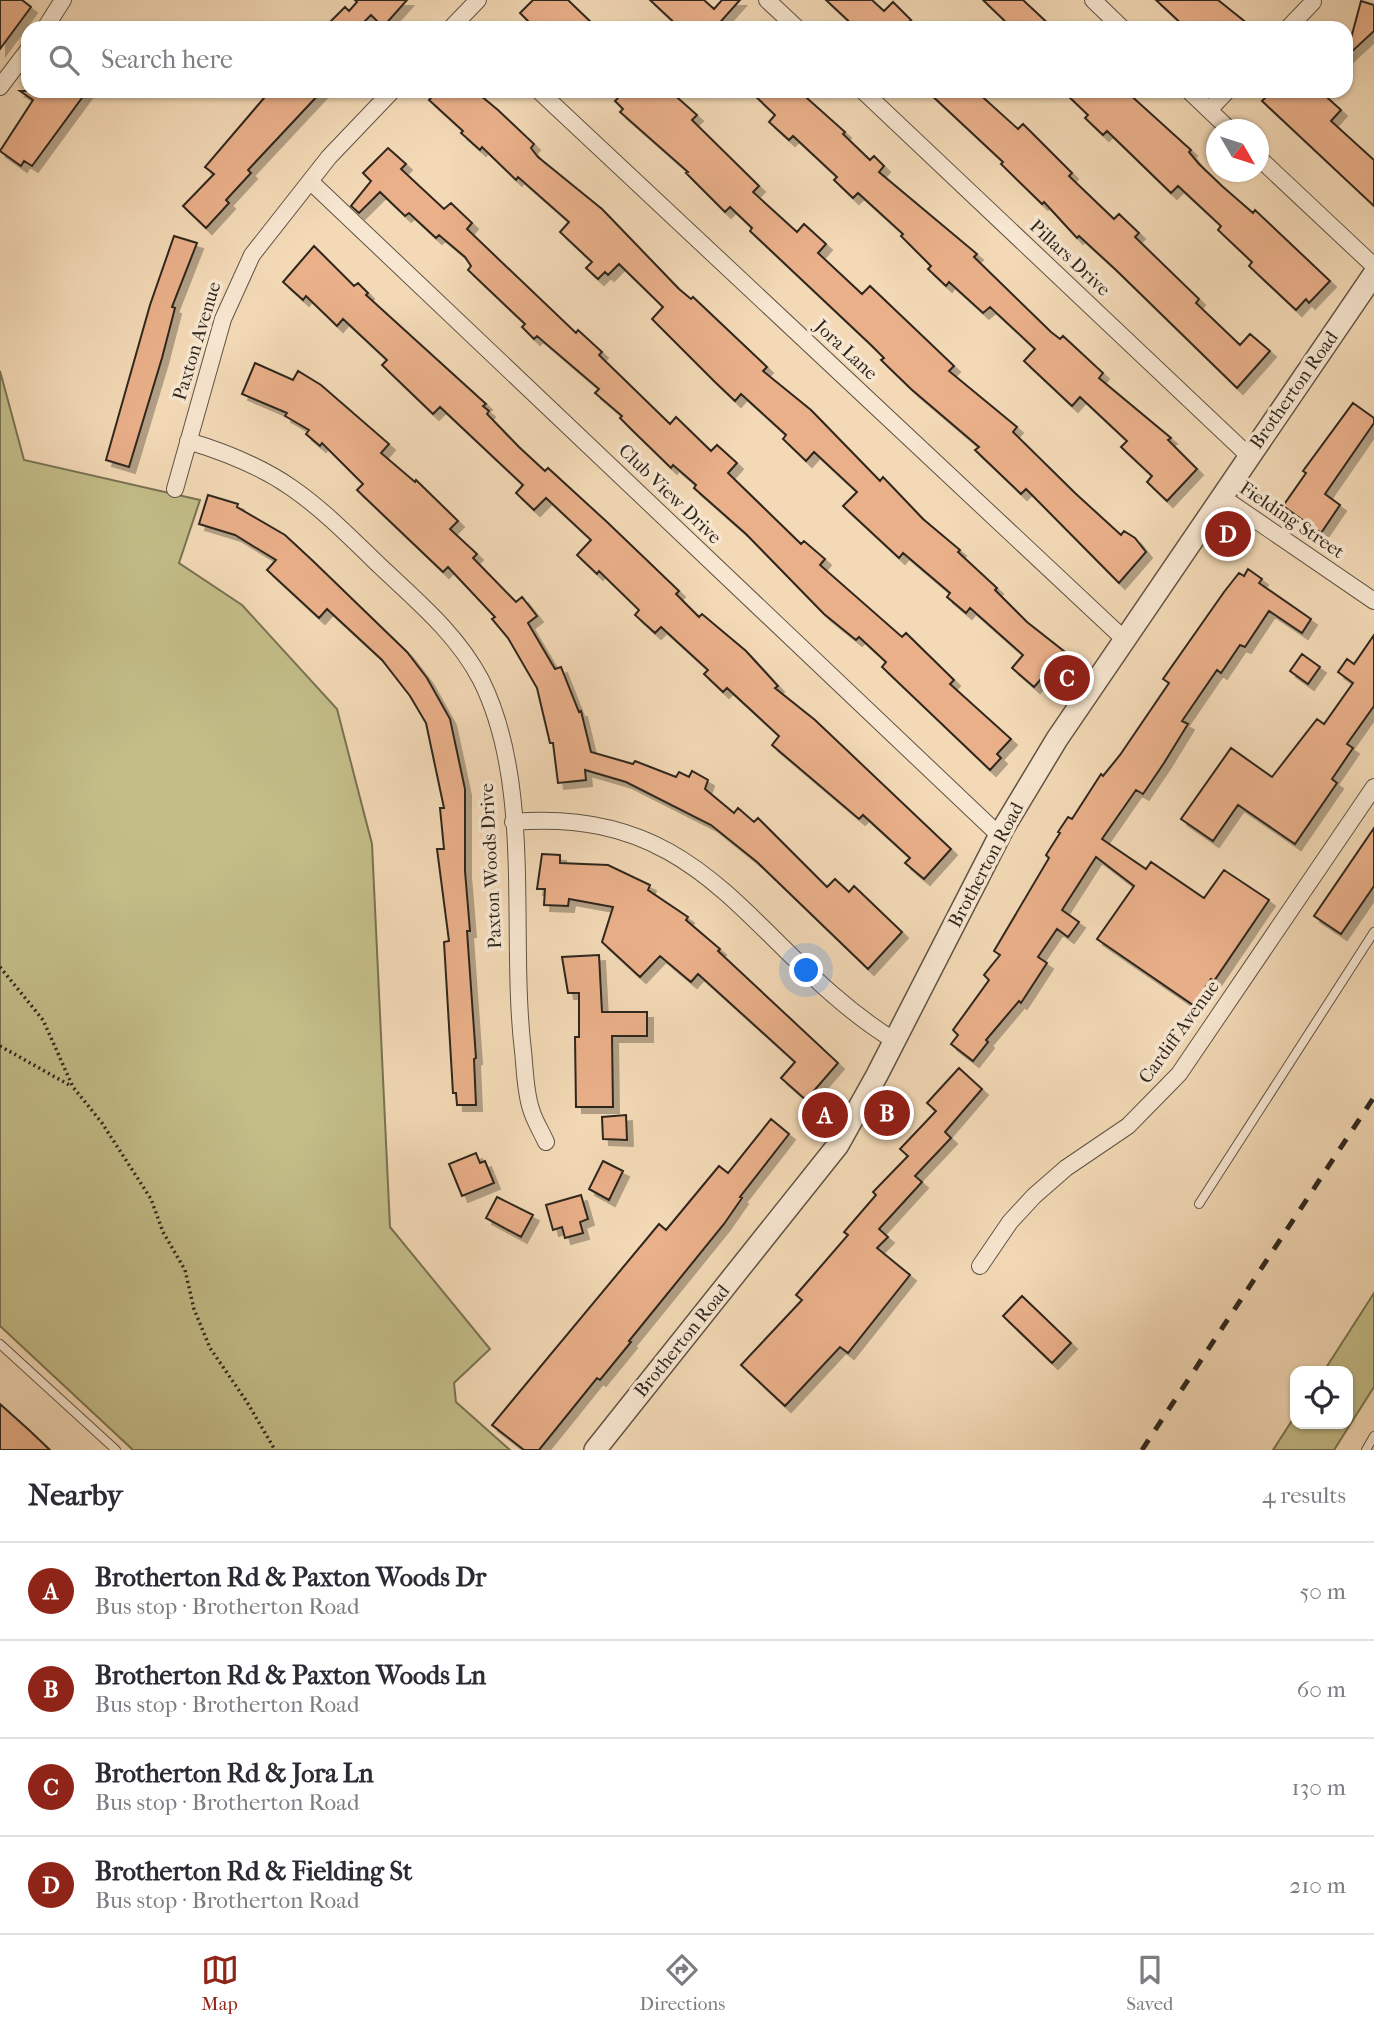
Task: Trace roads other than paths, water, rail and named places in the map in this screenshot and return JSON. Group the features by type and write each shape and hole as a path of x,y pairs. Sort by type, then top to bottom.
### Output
{"street":[{"path":"50,21 63,0"},
{"path":"464,21 478,0"},
{"path":"767,0 790,21"},
{"path":"1093,0 1115,21"},
{"path":"1295,21 1313,2"},
{"path":"0,87 21,59"},
{"name":"Paxton Avenue","path":"175,489 234,288 252,255 279,216 311,182 329,157 385,98"},
{"name":"Jora Lane","path":"546,98 1124,639"},
{"name":"Pillars Drive","path":"870,98 1249,456"},
{"path":"1196,98 1218,119"},
{"path":"1209,110 1220,98"},
{"path":"1269,167 1374,266"},
{"name":"Club View Drive","path":"311,182 1000,836"},
{"name":"Brotherton Road","path":"595,1450 838,1145 895,1041 1000,836 1057,739 1374,274"},
{"name":"Paxton Woods Drive","path":"188,441 233,454 284,480 315,503 450,634 481,681 495,715 505,751 513,822 518,1006 530,1108 546,1142"},
{"name":"Fielding Street","path":"1222,498 1374,601"},
{"name":"Cardiff Avenue","path":"980,1266 1010,1222 1034,1196 1066,1168 1128,1126 1179,1073 1374,787"},
{"path":"513,822 568,820 614,828 648,840 681,857 710,878 846,1007 895,1041"}],"lane":[{"path":"1199,1204 1374,932"},
{"path":"0,1343 116,1450"},
{"path":"1366,1450 1374,1436"}],"railway":[{"path":"1142,1450 1374,1097"}],"place":[{"name":"Brotherton Rd & Fielding St","path":"1228,534"},
{"name":"Brotherton Rd & Jora Ln","path":"1067,678"},
{"name":"Brotherton Rd & Paxton Woods Ln","path":"887,1113"},
{"name":"Brotherton Rd & Paxton Woods Dr","path":"825,1115"}]}
